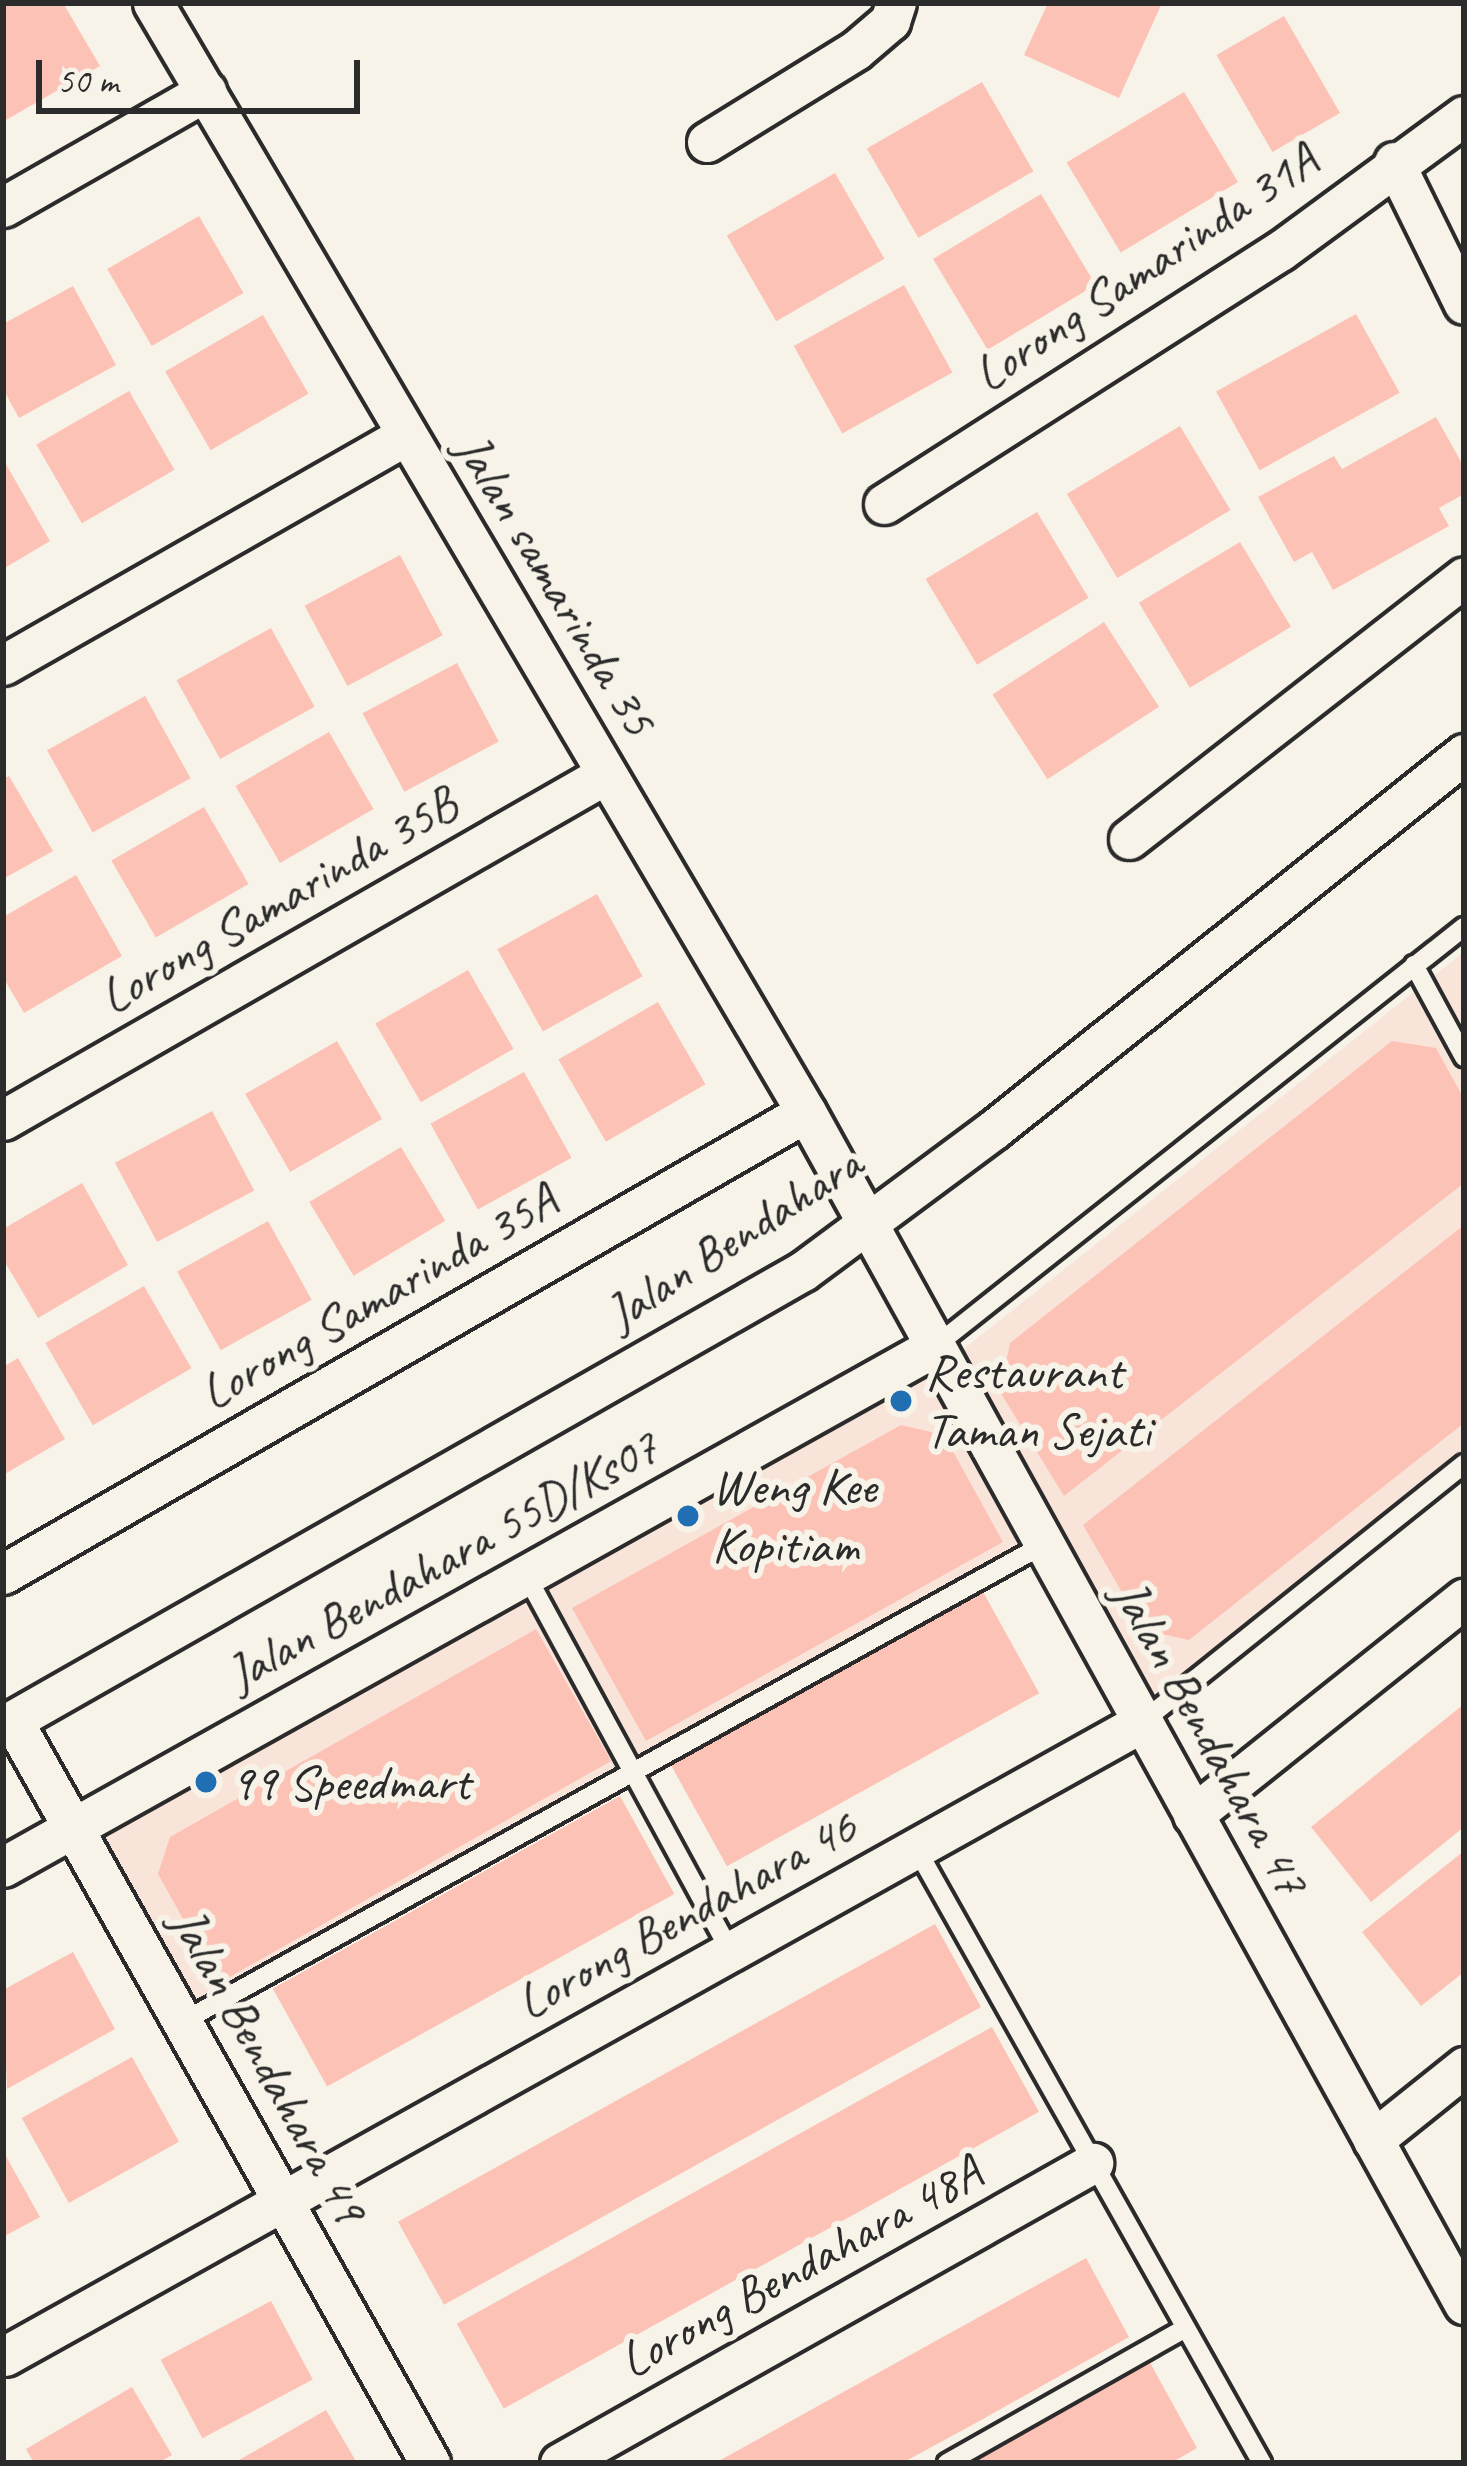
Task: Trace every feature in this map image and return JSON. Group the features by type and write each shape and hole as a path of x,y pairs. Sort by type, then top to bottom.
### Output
{"street":[{"name":"Jalan samarinda 35","path":"153,3 806,1112 864,1221"},
{"path":"707,142 856,50 890,21 896,3"},
{"path":"3,207 206,91"},
{"name":"Lorong Samarinda 31A","path":"884,504 1280,251 1464,116"},
{"path":"1394,163 1464,304"},
{"path":"3,665 405,436"},
{"path":"1129,839 1464,577"},
{"name":"Jalan Bendahara","path":"8,1724 803,1271 864,1221 993,1130 1464,754"},
{"name":"Lorong Samarinda 35B","path":"3,1120 606,774"},
{"name":"Lorong Samarinda 35A","path":"3,1574 806,1112"},
{"name":"Jalan Bendahara 47","path":"864,1221 1464,2304"},
{"name":"Jalan Bendahara 55D/Ks07","path":"3,1867 934,1347"},
{"path":"1193,1815 1464,1599"},
{"name":"Lorong Bendahara 46","path":"4,2356 1142,1722"},
{"name":"Jalan Bendahara 49","path":"8,1724 74,1829 430,2463"},
{"path":"1373,2140 1464,2067"},
{"name":"Lorong Bendahara 48A","path":"560,2463 1093,2163"}],"lane":[{"path":"934,1347 1464,927"},
{"path":"1414,965 1464,1057"},
{"path":"1142,1722 1464,1464"},
{"path":"182,2022 631,1769 1043,1545"},
{"path":"526,1575 730,1951"},
{"path":"916,1848 1262,2463"},
{"path":"947,2463 1186,2328"}],"shaded area":[{"path":"1464,952 1464,1458 1148,1702 1051,1529 191,2006 96,1834 960,1352"}],"building":[{"path":"3,3 63,3 100,66 6,120"},
{"path":"1048,3 1162,3 1119,98 1024,55"},
{"path":"1284,16 1340,113 1272,152 1216,55"},
{"path":"982,82 1034,171 918,238 867,148"},
{"path":"1184,92 1238,182 1121,253 1067,163"},
{"path":"835,173 884,259 776,321 727,236"},
{"path":"1041,194 1096,285 988,350 933,259"},
{"path":"199,216 244,293 152,346 107,269"},
{"path":"904,285 952,372 842,434 794,346"},
{"path":"73,286 116,365 19,418 3,389 3,324"},
{"path":"1356,314 1400,393 1260,470 1216,392"},
{"path":"263,315 308,394 211,450 165,372"},
{"path":"129,391 175,470 82,523 36,444"},
{"path":"1436,417 1464,467 1464,494 1439,508 1449,526 1333,590 1312,552 1294,562 1258,497 1334,456 1342,469"},
{"path":"1180,426 1230,510 1117,578 1067,494"},
{"path":"3,459 50,541 3,569"},
{"path":"1037,512 1089,598 977,665 926,579"},
{"path":"1240,542 1291,627 1190,688 1139,603"},
{"path":"400,555 443,635 347,686 305,606"},
{"path":"1104,622 1159,707 1047,779 992,694"},
{"path":"271,628 315,707 220,759 177,680"},
{"path":"457,663 499,742 404,792 363,713"},
{"path":"145,696 191,778 93,833 47,750"},
{"path":"329,732 374,809 280,863 235,786"},
{"path":"9,776 53,851 3,879 3,779"},
{"path":"204,807 248,884 156,938 111,860"},
{"path":"76,875 122,956 24,1013 3,977 3,917"},
{"path":"597,894 643,976 543,1031 497,949"},
{"path":"468,970 514,1049 421,1102 375,1023"},
{"path":"658,1002 706,1084 606,1142 558,1060"},
{"path":"337,1041 382,1119 290,1172 245,1094"},
{"path":"1392,1041 1436,1048 1464,1099 1464,1183 1064,1496 1000,1392 1010,1343"},
{"path":"524,1072 572,1158 478,1210 430,1124"},
{"path":"212,1111 254,1190 157,1242 115,1163"},
{"path":"401,1147 445,1221 354,1276 309,1202"},
{"path":"82,1183 128,1265 38,1318 3,1259 3,1229"},
{"path":"268,1221 312,1300 221,1350 177,1271"},
{"path":"1464,1225 1464,1423 1189,1640 1144,1630 1083,1525"},
{"path":"144,1286 192,1368 93,1425 45,1343"},
{"path":"18,1358 65,1439 3,1475 3,1367"},
{"path":"901,1425 944,1435 1003,1542 646,1741 572,1608"},
{"path":"982,1590 1039,1693 727,1866 670,1763"},
{"path":"536,1629 611,1761 219,1983 158,1874 170,1837"},
{"path":"1464,1704 1464,1827 1371,1902 1311,1827"},
{"path":"620,1796 674,1894 327,2086 273,1988"},
{"path":"1464,1851 1464,1972 1421,2006 1362,1932"},
{"path":"935,1924 981,2007 444,2305 398,2222"},
{"path":"73,1952 115,2029 7,2089 3,1990"},
{"path":"992,2027 1039,2112 504,2409 457,2324"},
{"path":"132,2057 179,2142 69,2203 22,2118"},
{"path":"3,2151 40,2217 3,2237"},
{"path":"1086,2258 1129,2337 974,2424 902,2463 715,2463"},
{"path":"271,2301 313,2380 202,2438 161,2360"},
{"path":"1148,2359 1197,2448 1171,2463 963,2463"},
{"path":"132,2387 172,2455 158,2463 34,2463 26,2449"},
{"path":"326,2410 357,2463 234,2463 274,2440"}],"place":[{"name":"Restaurant Taman Sejati","path":"901,1401"},
{"name":"Weng Kee Kopitiam","path":"688,1516"},
{"name":"99 Speedmart","path":"206,1782"}]}
